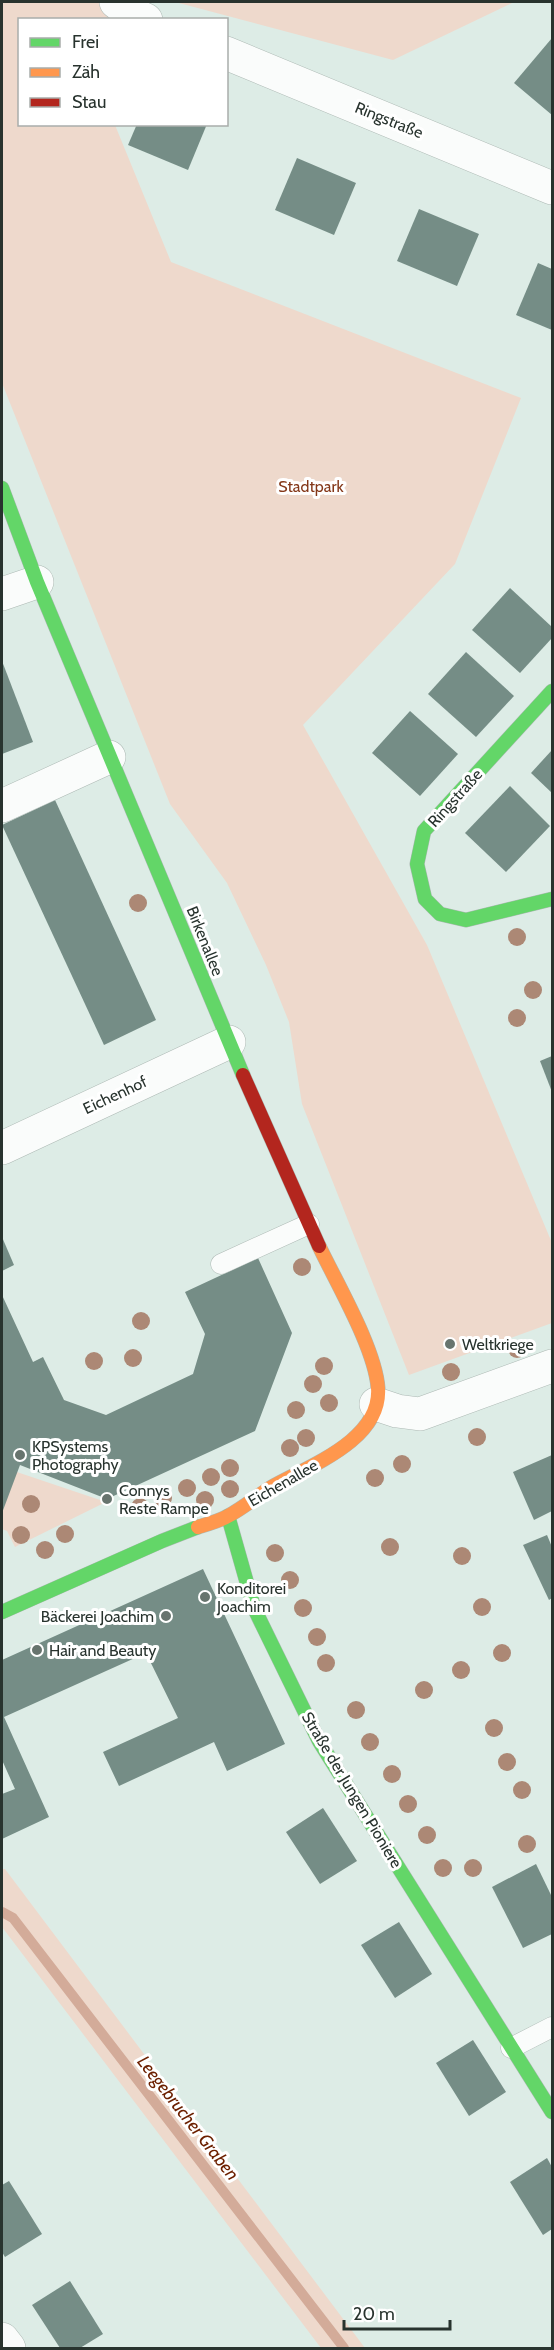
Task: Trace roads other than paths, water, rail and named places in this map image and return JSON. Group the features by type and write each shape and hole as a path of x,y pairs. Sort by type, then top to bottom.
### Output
{"street":[{"path":"116,2 142,18"},
{"name":"Ringstraße","path":"228,54 552,188"},
{"name":"Birkenallee","path":"2,488 37,582 229,1042 309,1224 364,1341 374,1368 378,1390 376,1404"},
{"path":"2,594 37,582"},
{"name":"Ringstraße","path":"552,691 424,831 417,864 425,899 441,914 466,920 552,899"},
{"path":"2,806 110,757"},
{"name":"Eichenhof","path":"2,1148 229,1042"},
{"path":"376,1404 397,1411 420,1414 552,1366"},
{"name":"Eichenallee","path":"2,1612 162,1541 228,1516 270,1488 334,1454 355,1438 367,1423 376,1404"},
{"name":"Straße der Jungen Pioniere","path":"228,1516 254,1608 319,1740 552,2112"},
{"path":"2,2339 9,2349"}],"lane":[{"path":"221,1264 309,1224"},
{"path":"511,2048 552,2027"}],"waterway":[{"name":"Leegebrucher Graben","path":"2,1912 13,1918 344,2348"}],"place":[{"name":"Weltkriege","path":"450,1344"},
{"name":"KPSystems Photography","path":"20,1455"},
{"name":"Connys Reste Rampe","path":"107,1499"},
{"name":"Konditorei Joachim","path":"205,1597"},
{"name":"Bäckerei Joachim","path":"166,1616"},
{"name":"Hair and Beauty","path":"37,1650"}],"park label":[{"name":"Stadtpark","path":"311,486"}]}
